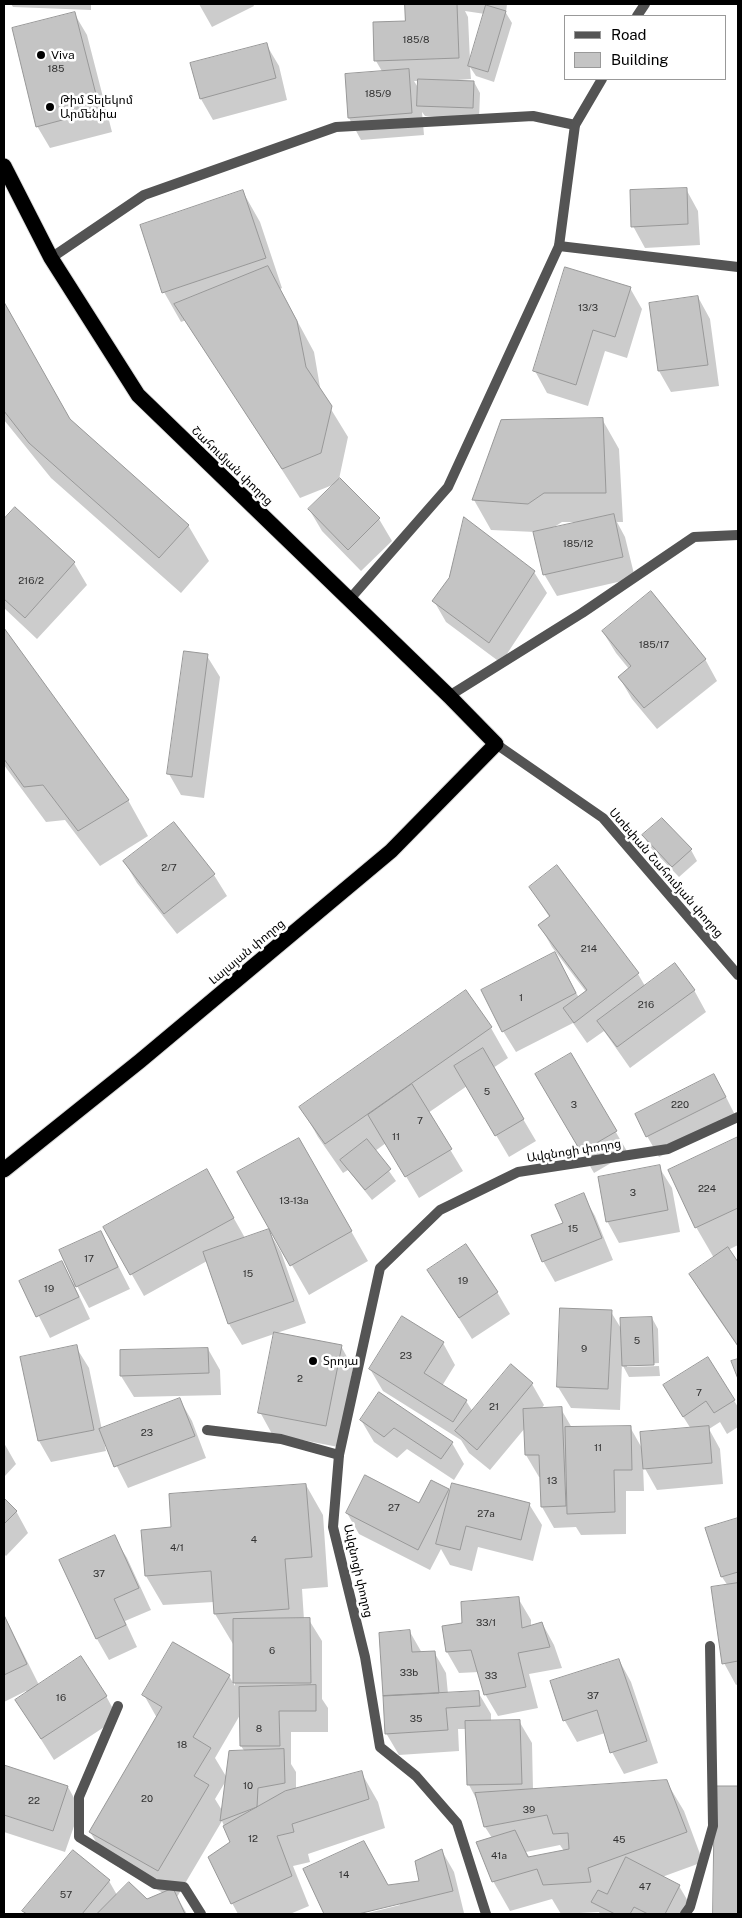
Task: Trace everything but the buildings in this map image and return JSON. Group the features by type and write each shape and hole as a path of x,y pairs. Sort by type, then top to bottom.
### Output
{"highway":[{"name":"Շահումյան փողոց","path":"4,166 51,258 138,395 449,696 496,744"},
{"name":"Լալայան փողոց","path":"4,1170 140,1061 391,852 496,744"}],"street":[{"path":"638,15 645,4"},
{"path":"349,600 448,487 559,246 575,125 601,80"},
{"path":"51,258 144,195 336,127 533,116 575,125"},
{"path":"559,246 738,267"},
{"path":"449,696 582,613 694,537 738,535"},
{"name":"Ստեփան Շահումյան փողոց","path":"496,744 602,818 738,975"},
{"name":"Ավզնոցի փողոց","path":"486,1914 457,1823 416,1776 380,1747 365,1657 333,1527 339,1455 380,1268 440,1210 518,1172 668,1149 738,1117"},
{"path":"207,1430 281,1439 339,1455"},
{"path":"685,1914 690,1907 713,1826 710,1646"},
{"path":"118,1706 79,1797 79,1837 155,1884 184,1887 201,1914"}],"place":[{"name":"Viva","path":"41,55"},
{"name":"Թիմ Տելեկոմ Արմենիա","path":"50,107"},
{"name":"Տրոյա","path":"313,1361"}]}
